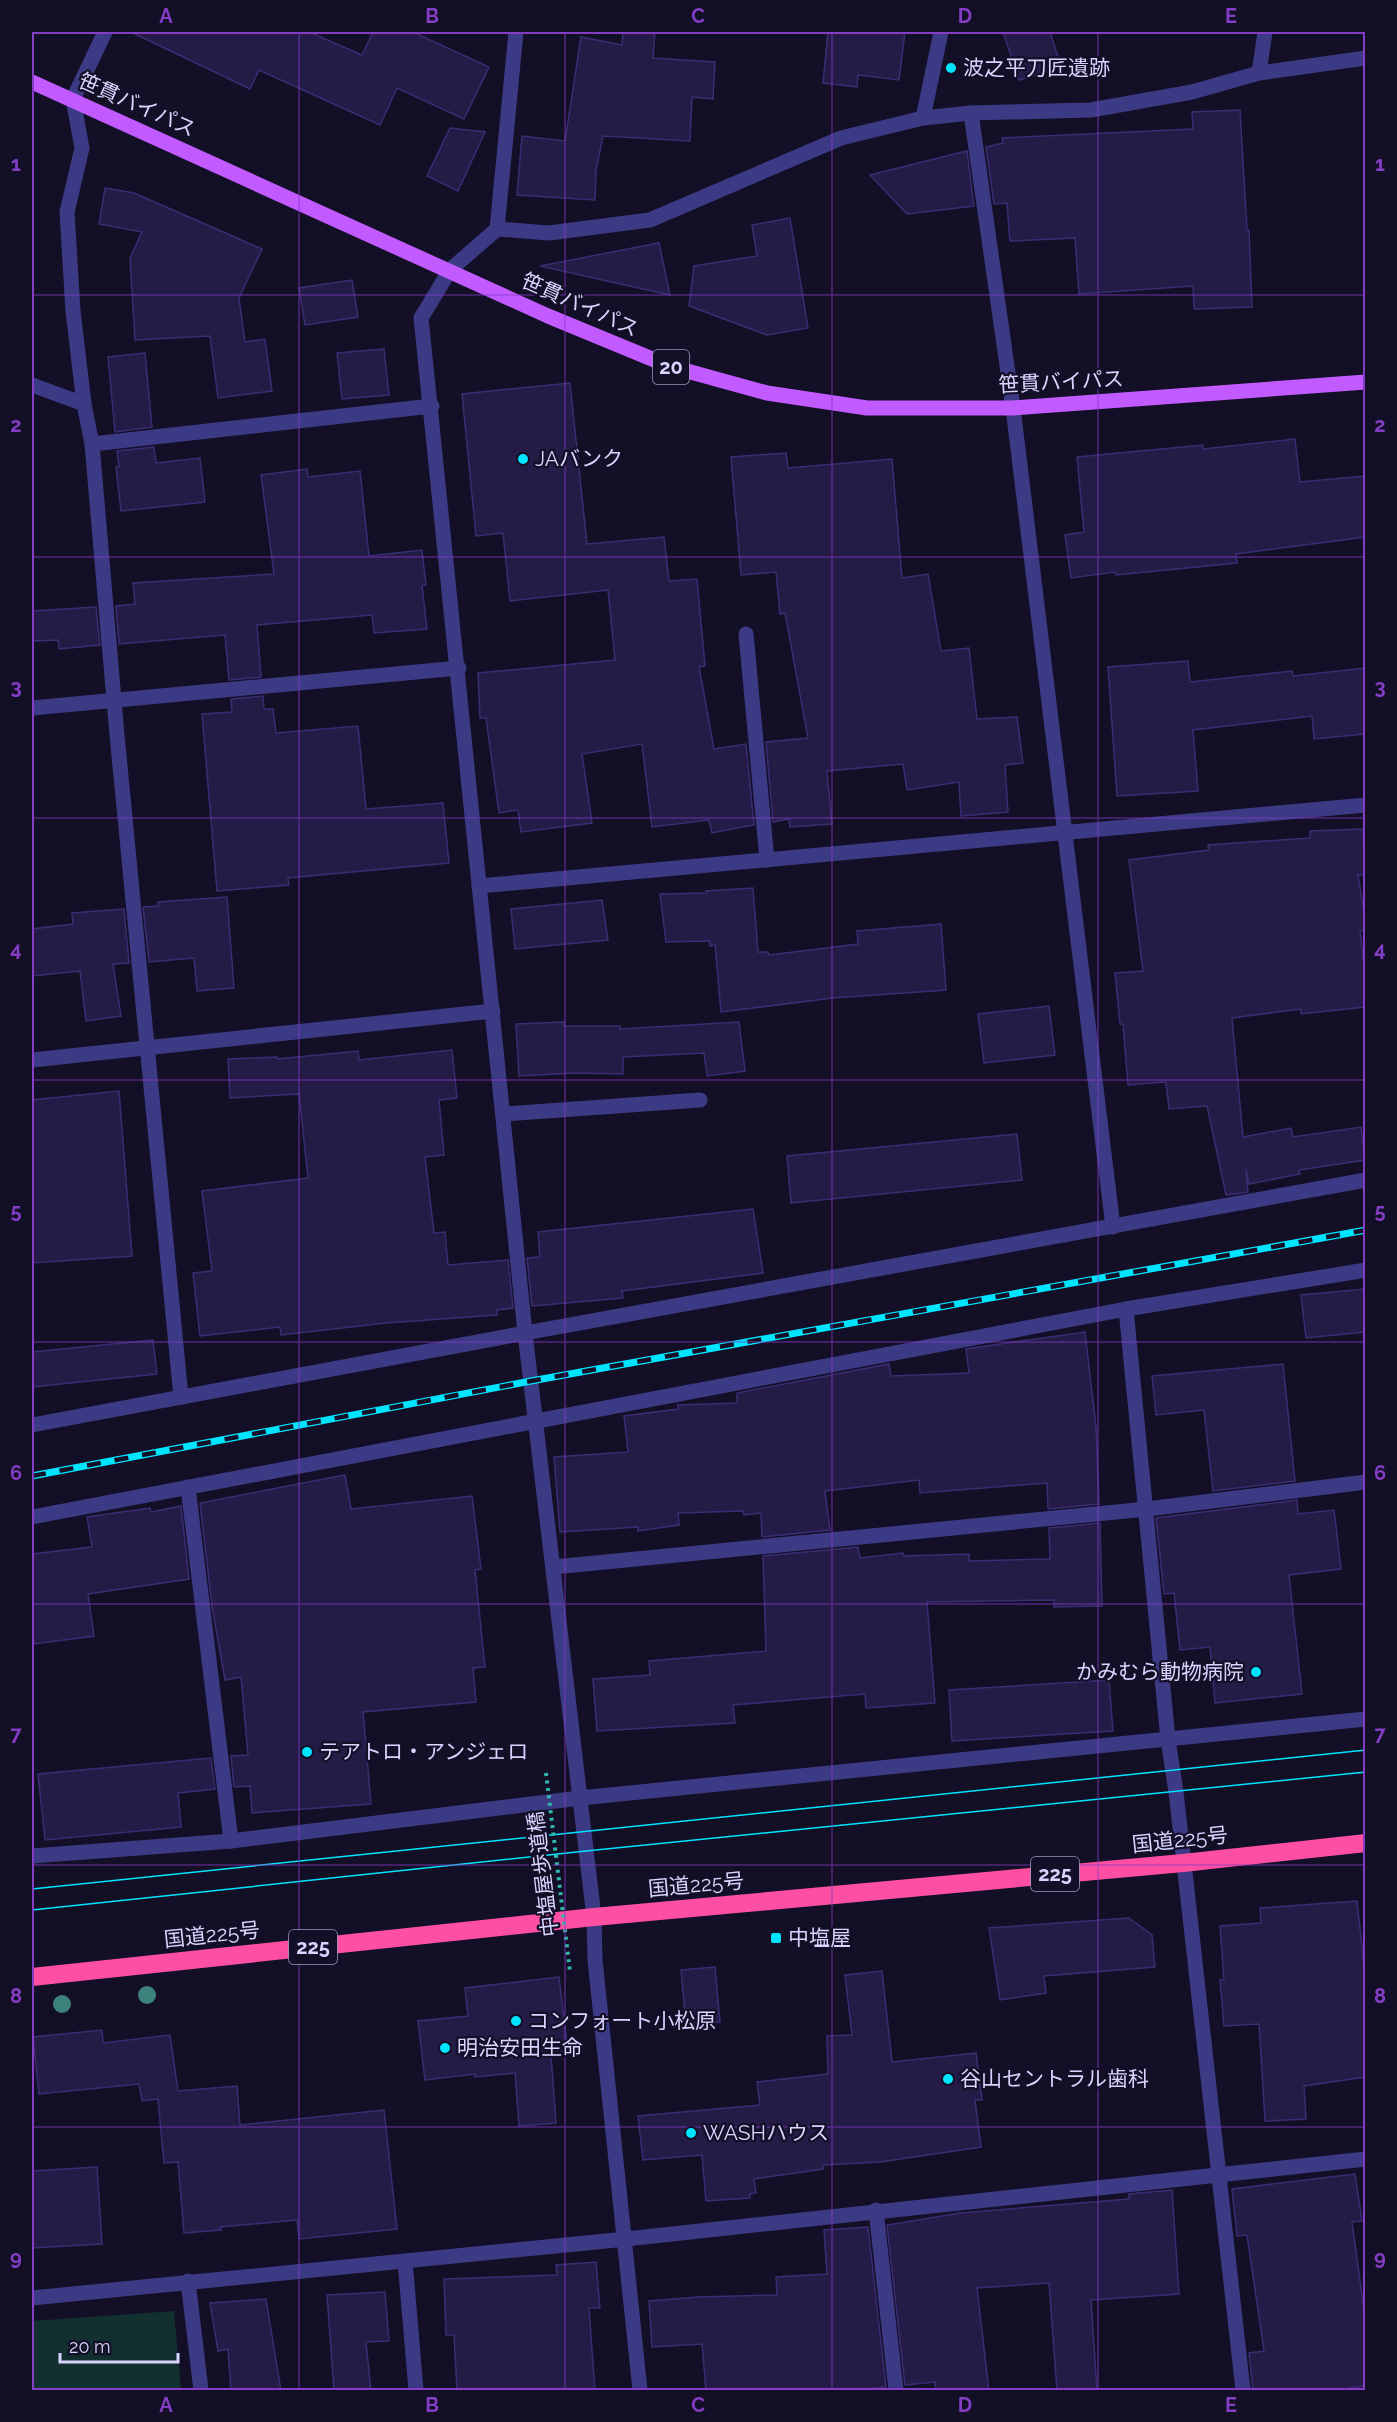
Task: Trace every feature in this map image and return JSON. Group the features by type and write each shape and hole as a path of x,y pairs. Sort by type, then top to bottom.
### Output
{"highway":[{"name":"国道225号","path":"32,1977 594,1917 1183,1863 1365,1843"}],"main road":[{"name":"笹貫バイパス","path":"32,82 548,316 669,366 767,393 867,408 1013,408 1365,382"}],"street":[{"path":"105,32 73,99 82,148 66,212 73,311 84,404 92,444 114,699 181,1397"},
{"path":"497,230 516,32"},
{"path":"923,118 941,32"},
{"path":"1259,73 1265,32"},
{"path":"640,2391 626,2239 595,1960 594,1917 525,1333 422,318 450,270 497,230 549,233 650,220 841,138 923,118 971,113 1091,110 1192,92 1259,73 1365,58"},
{"path":"971,113 1013,408 1063,834 1113,1227"},
{"path":"32,385 84,404"},
{"path":"92,444 432,406"},
{"path":"746,633 767,860"},
{"path":"32,708 459,668"},
{"path":"479,886 1365,805"},
{"path":"32,1060 493,1011"},
{"path":"503,1114 700,1100"},
{"path":"32,1425 1365,1180"},
{"path":"32,1517 1126,1310 1365,1270"},
{"path":"1126,1310 1168,1739 1176,1792 1243,2391"},
{"path":"554,1568 1147,1509 1365,1482"},
{"path":"188,1486 231,1842"},
{"path":"32,1856 231,1842 580,1798 1365,1719"},
{"path":"32,2298 626,2239 876,2210 1365,2159"},
{"path":"876,2210 896,2391"},
{"path":"405,2261 416,2391"},
{"path":"188,2281 201,2391"}],"path":[{"name":"中塩屋歩道橋","path":"546,1773 570,1972"}],"green space":[{"path":"174,2311 181,2390 32,2390 32,2321"}],"building":[{"path":"131,32 309,32 362,55 373,32 413,32 489,67 464,119 397,88 380,125 259,70 250,89"},
{"path":"623,32 655,32 653,58 715,62 713,99 692,97 690,141 603,136 596,170 595,200 517,195 522,136 565,141 581,37 622,45"},
{"path":"828,32 905,32 899,80 858,75 857,87 823,83"},
{"path":"1003,32 1050,32 1061,67 1019,80"},
{"path":"1240,110 1252,307 1194,309 1193,286 1079,294 1075,238 1010,241 1007,203 994,204 986,147 1003,143 1002,138 1193,129 1192,112"},
{"path":"450,128 485,132 458,191 427,176"},
{"path":"967,151 974,206 907,214 870,175"},
{"path":"105,188 134,193 262,249 239,298 245,342 265,339 272,391 218,398 210,336 135,340 130,258 142,232 99,224"},
{"path":"790,218 808,328 767,335 689,306 694,266 757,256 752,225"},
{"path":"659,243 670,295 540,266"},
{"path":"352,280 358,317 305,325 299,288"},
{"path":"384,349 389,395 342,399 337,353"},
{"path":"145,353 152,427 115,432 108,357"},
{"path":"570,383 587,544 664,537 669,581 697,579 705,666 699,667 714,749 746,744 754,825 712,833 709,820 652,827 642,744 582,754 592,823 521,832 518,810 499,813 486,718 480,718 478,673 615,660 608,590 510,601 503,533 476,536 462,394"},
{"path":"1295,439 1300,482 1365,476 1365,537 1236,554 1237,563 1116,575 1115,572 1071,578 1065,535 1084,532 1077,457 1203,445 1203,449"},
{"path":"154,447 156,463 200,458 205,502 121,511 116,467 119,467 117,451"},
{"path":"786,453 788,468 892,459 902,578 928,574 941,651 969,648 977,719 1017,717 1023,763 1005,765 1008,812 961,816 959,782 907,790 903,764 827,771 832,824 790,827 789,819 773,822 766,742 808,738 785,613 780,614 776,572 741,575 731,457"},
{"path":"307,469 308,477 360,471 369,556 422,550 426,585 422,586 427,629 374,633 372,615 257,625 261,677 229,680 225,635 119,644 116,606 135,604 133,583 274,574 261,475"},
{"path":"96,607 100,645 59,649 58,640 32,641 32,611"},
{"path":"1188,661 1190,682 1292,671 1293,676 1365,668 1365,734 1314,739 1312,716 1193,730 1198,791 1117,796 1108,667"},
{"path":"263,696 264,709 273,709 276,733 358,726 366,809 443,803 449,863 288,878 289,885 217,891 202,714 232,712 231,699"},
{"path":"1363,829 1365,875 1358,875 1365,919 1365,930 1360,931 1365,973 1365,1007 1301,1014 1301,1009 1232,1018 1243,1137 1291,1128 1293,1137 1361,1127 1365,1160 1299,1170 1300,1174 1249,1184 1246,1169 1248,1192 1226,1195 1207,1106 1169,1109 1166,1082 1128,1085 1123,1024 1120,1024 1115,973 1143,971 1129,860 1209,850 1208,845 1310,838 1310,831"},
{"path":"753,888 758,952 768,952 769,955 858,944 857,931 941,924 946,990 833,998 721,1012 715,945 710,946 710,941 666,942 660,894 706,893 706,891"},
{"path":"227,897 234,988 197,991 194,958 149,962 143,907 158,906 158,902"},
{"path":"602,900 608,940 515,949 511,909"},
{"path":"124,909 129,963 113,964 121,1016 86,1021 80,971 32,976 32,929 73,924 72,913"},
{"path":"1049,1006 1055,1055 984,1063 978,1014"},
{"path":"564,1022 564,1026 620,1026 620,1029 739,1022 745,1071 707,1076 704,1053 623,1057 623,1074 576,1073 519,1076 516,1024"},
{"path":"452,1050 457,1098 439,1100 444,1155 425,1157 434,1233 445,1232 448,1265 508,1260 513,1308 497,1310 497,1315 386,1323 281,1335 280,1327 200,1336 193,1273 212,1271 202,1191 308,1178 299,1094 230,1098 228,1059 277,1057 277,1059 358,1051 359,1060"},
{"path":"119,1091 132,1256 32,1263 32,1100"},
{"path":"1017,1134 1022,1180 791,1203 787,1156"},
{"path":"753,1209 763,1273 622,1291 623,1298 532,1306 527,1258 540,1257 538,1232"},
{"path":"1365,1289 1365,1332 1306,1338 1301,1295"},
{"path":"1085,1332 1096,1427 1099,1504 1048,1509 1047,1483 920,1493 919,1480 825,1491 830,1530 762,1537 761,1513 744,1515 743,1511 678,1513 679,1525 638,1531 638,1527 560,1532 554,1457 628,1452 624,1416 678,1409 678,1405 737,1403 737,1393 889,1364 891,1376 969,1373 966,1349"},
{"path":"153,1340 157,1374 32,1387 32,1352"},
{"path":"1283,1364 1295,1481 1213,1491 1204,1410 1156,1415 1152,1376"},
{"path":"345,1475 351,1509 472,1496 481,1569 475,1570 485,1667 473,1668 476,1702 363,1712 371,1804 252,1813 250,1786 234,1787 231,1756 248,1755 241,1677 225,1680 212,1606 200,1503"},
{"path":"1297,1500 1298,1514 1334,1510 1341,1569 1289,1575 1302,1694 1215,1703 1210,1647 1180,1650 1174,1593 1164,1594 1156,1518"},
{"path":"181,1506 189,1579 88,1594 94,1636 34,1644 32,1554 92,1547 87,1517 150,1508 151,1512"},
{"path":"1100,1523 1102,1606 1054,1607 1054,1600 927,1602 935,1703 866,1708 865,1694 733,1705 735,1723 597,1731 593,1679 650,1675 649,1661 766,1651 763,1556 858,1547 860,1558 903,1553 904,1556 969,1554 969,1561 1050,1559 1049,1528"},
{"path":"1109,1680 1113,1731 952,1741 949,1690"},
{"path":"211,1758 215,1789 178,1793 181,1827 45,1840 38,1774"},
{"path":"1357,1901 1365,1975 1365,2077 1304,2086 1306,2119 1265,2121 1259,2024 1224,2026 1220,1980 1224,1980 1220,1926 1261,1923 1260,1908"},
{"path":"1129,1918 1152,1935 1155,1967 1044,1976 1046,1993 1000,2000 989,1928"},
{"path":"715,1967 720,2022 686,2025 681,1970"},
{"path":"882,1971 892,2062 976,2053 982,2100 975,2100 981,2147 880,2162 823,2165 823,2169 754,2179 756,2193 750,2194 750,2198 706,2201 702,2155 643,2160 638,2116 760,2105 757,2082 828,2074 827,2036 852,2035 845,1975"},
{"path":"559,1977 568,2053 551,2055 556,2123 519,2126 515,2073 475,2077 475,2074 425,2080 418,2021 468,2016 465,1988"},
{"path":"102,2030 103,2043 170,2035 178,2091 237,2086 240,2125 384,2110 397,2229 299,2239 297,2220 220,2227 221,2230 184,2233 178,2162 164,2163 158,2099 142,2101 139,2084 39,2094 33,2037"},
{"path":"97,2167 102,2244 32,2248 32,2171"},
{"path":"1355,2174 1362,2221 1352,2222 1365,2318 1365,2386 1328,2391 1253,2391 1249,2353 1264,2351 1247,2235 1237,2236 1232,2189"},
{"path":"1172,2190 1179,2294 1091,2300 1097,2391 1057,2391 1049,2283 977,2288 989,2391 936,2391 935,2382 905,2385 887,2225 960,2213 1129,2199 1129,2194"},
{"path":"868,2227 886,2387 849,2391 706,2391 702,2344 652,2347 649,2301 777,2295 776,2277 827,2274 824,2230"},
{"path":"596,2262 600,2308 589,2308 595,2391 457,2391 454,2335 446,2335 444,2279 557,2275 556,2265"},
{"path":"385,2292 389,2341 366,2342 371,2391 334,2391 327,2295"},
{"path":"266,2299 281,2391 231,2391 228,2349 218,2351 210,2303"}],"tram line":[{"path":"32,1889 1366,1750"},
{"path":"32,1910 1366,1772"}],"railway":[{"path":"32,1476 531,1381 1366,1230"}],"place":[{"name":"波之平刀匠遺跡","path":"951,68"},
{"name":"JAバンク","path":"523,459"},
{"name":"かみむら動物病院","path":"1256,1672"},
{"name":"テアトロ・アンジェロ","path":"307,1752"},
{"name":"中塩屋","path":"776,1938"},
{"name":"コンフォート小松原","path":"516,2021"},
{"name":"明治安田生命","path":"445,2048"},
{"name":"谷山セントラル歯科","path":"948,2079"},
{"name":"WASHハウス","path":"691,2133"}]}
